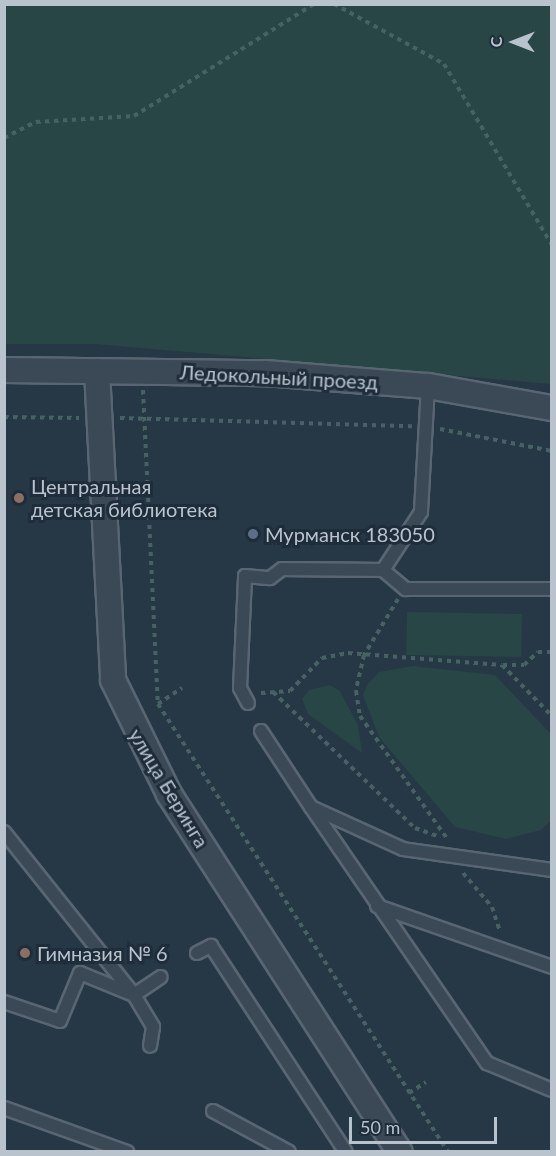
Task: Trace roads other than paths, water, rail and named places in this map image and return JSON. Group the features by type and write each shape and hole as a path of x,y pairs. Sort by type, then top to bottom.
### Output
{"street":[{"name":"Ледокольный проезд","path":"4,370 265,373 428,386 552,408"},
{"name":"улица Беринга","path":"97,371 113,680 130,722 169,794 400,1152"}],"lane":[{"path":"383,570 421,512 428,386"},
{"path":"248,703 240,688 245,576 270,578 282,569 383,570 406,589 552,589"},
{"path":"261,731 377,905 487,1063 552,1090"},
{"path":"311,807 403,849 552,870"},
{"path":"4,832 134,995 153,1027 150,1046"},
{"path":"377,905 506,954 552,967"},
{"path":"197,953 211,946 346,1152"},
{"path":"4,1002 60,1021 80,973 134,995"},
{"path":"134,995 161,977"},
{"path":"4,1108 127,1152"},
{"path":"213,1111 289,1152"}],"place":[{"name":"Центральная детская библиотека","path":"19,498"},
{"name":"Мурманск 183050","path":"253,534"},
{"name":"Гимназия № 6","path":"25,953"}]}
